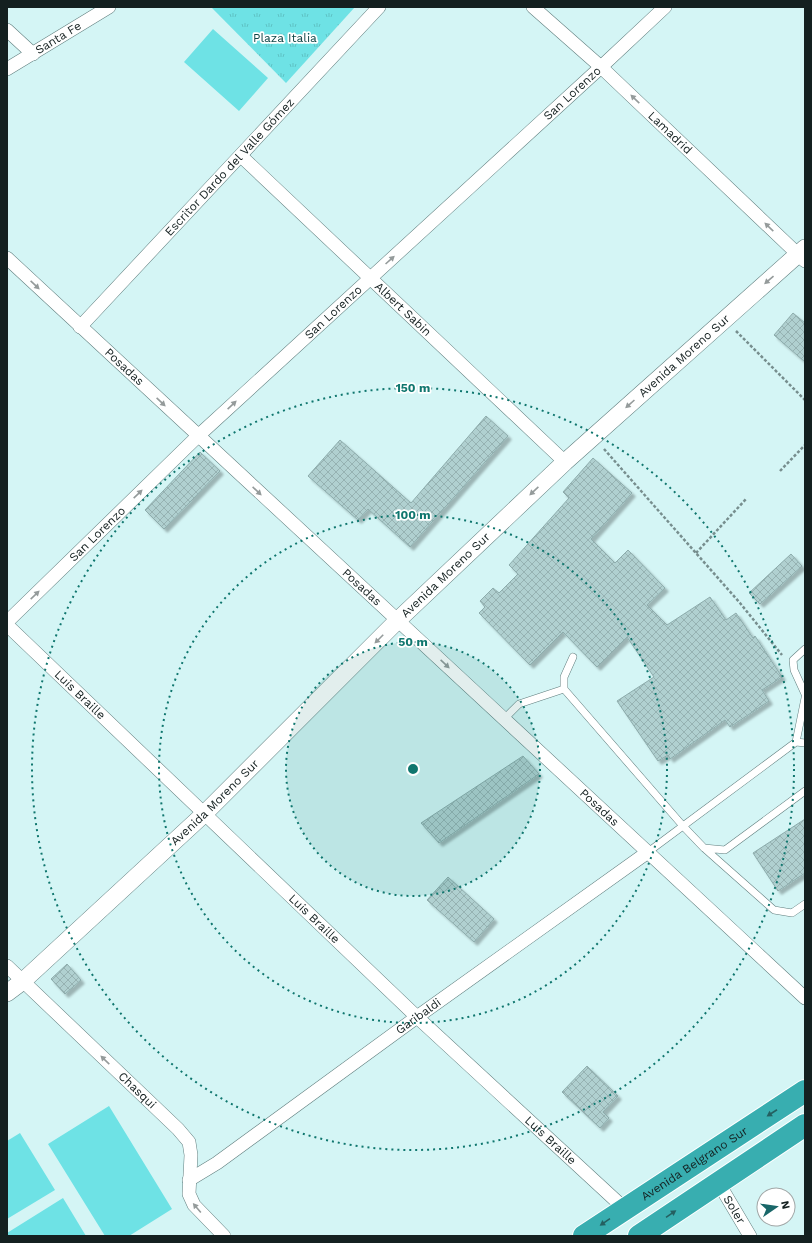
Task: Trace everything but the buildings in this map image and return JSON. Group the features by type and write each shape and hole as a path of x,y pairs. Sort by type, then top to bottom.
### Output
{"highway":[{"name":"Avenida Belgrano Sur","path":"584,1236 805,1091"},
{"path":"639,1236 805,1125"}],"street":[{"name":"Santa Fe","path":"7,69 109,7"},
{"name":"Escritor Dardo del Valle Gómez","path":"80,327 379,7"},
{"name":"Lamadrid","path":"533,7 601,67 803,254"},
{"name":"San Lorenzo","path":"7,624 198,436 601,67 664,7"},
{"path":"7,30 33,54"},
{"name":"Albert Sabin","path":"241,156 371,277 565,462"},
{"name":"Avenida Moreno Sur","path":"7,993 23,981 204,814 397,620 565,462 726,318 803,254"},
{"name":"Posadas","path":"7,258 805,998"},
{"name":"Luis Braille","path":"7,624 417,1017 625,1209"},
{"name":"Garibaldi","path":"189,1180 217,1163 417,1017 648,852"},
{"name":"Chasqui","path":"7,966 178,1129 189,1142 191,1155 189,1194 194,1205 224,1236"},
{"name":"Soler","path":"718,1182 750,1236"}],"lane":[{"path":"805,649 793,660 794,670 805,694"},
{"path":"574,657 564,677 564,690 683,826 704,848 774,910 792,913 805,904"},
{"path":"504,719 518,704 564,690"},
{"path":"648,852 796,742 805,698"},
{"path":"796,742 805,743"},
{"path":"704,848 725,850 805,790"}],"path":[{"path":"726,318 740,336 805,400"},
{"path":"592,438 611,456 740,603 794,670"},
{"path":"780,471 805,445"},
{"path":"696,553 747,498"}],"green space":[{"name":"Plaza Italia","path":"211,7 355,7 286,83"},
{"path":"213,29 268,78 239,111 184,62"},
{"path":"109,1106 172,1209 129,1236 105,1236 48,1144"},
{"path":"20,1133 55,1190 7,1219 7,1141"},
{"path":"63,1198 86,1236 7,1236 7,1233"}]}
